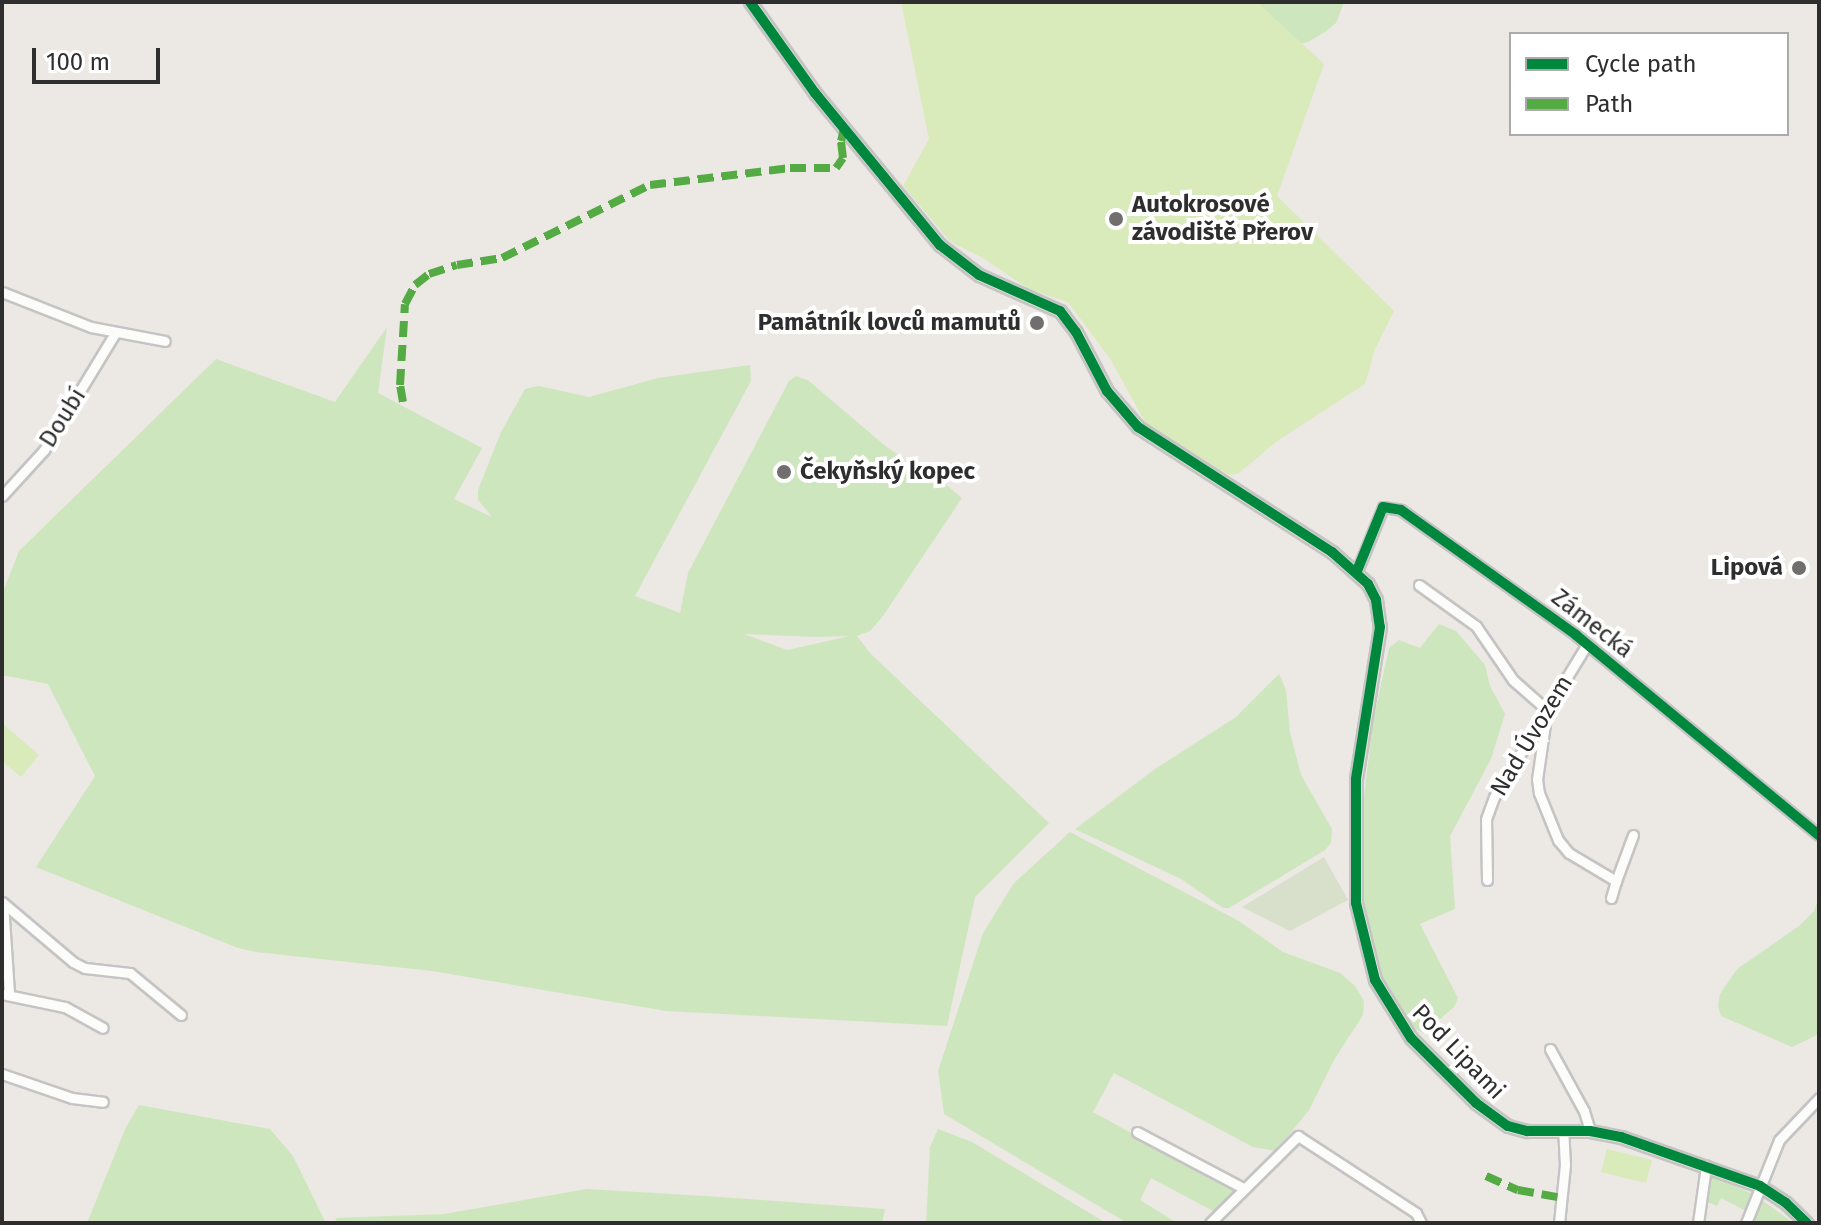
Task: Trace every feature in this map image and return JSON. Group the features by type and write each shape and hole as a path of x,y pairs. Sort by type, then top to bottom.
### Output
{"main road":[{"path":"750,2 815,93 948,252 979,275 1060,311 1073,326 1107,391 1138,427 1357,571"},
{"name":"Pod Lipami","path":"1357,571 1374,594 1380,625 1358,761 1354,843 1358,921 1375,980 1404,1030 1487,1113 1517,1129 1590,1131 1621,1137 1760,1186 1786,1203 1807,1223"}],"street":[{"path":"2,292 91,327 165,341"},
{"name":"Doubí","path":"2,496 44,450 115,333"},
{"name":"Zámecká","path":"1357,571 1383,507 1401,510 1587,644 1819,835"},
{"path":"1419,585 1476,626 1513,680 1547,710 1537,779 1539,793 1558,840 1569,853 1616,881"},
{"name":"Nad Úvozem","path":"1487,880 1486,819 1494,797 1587,644"},
{"path":"1611,898 1633,835"},
{"path":"2,902 5,994 65,1007 103,1028"},
{"path":"2,902 73,962 85,968 130,973 181,1015"},
{"path":"1550,1049 1584,1111 1590,1131"},
{"path":"2,1074 72,1098 103,1102"},
{"path":"1746,1223 1779,1140 1817,1103"},
{"path":"1137,1132 1243,1188"},
{"path":"1559,1223 1565,1165 1563,1132"},
{"path":"1210,1223 1298,1136 1416,1213 1421,1223"},
{"path":"1698,1223 1706,1166"}],"green space":[{"name":"Autokrosové závodiště Přerov","path":"901,2 1257,2 1324,64 1277,196 1394,311 1375,349 1365,384 1277,441 1239,473 1230,475 1203,462 1146,424 1111,360 1068,302 1030,290 983,258 951,242 903,186 929,139"},
{"path":"1130,2 1342,2 1343,5 1336,23 1325,32 1308,42 1284,48"},
{"path":"387,327 378,393 482,448 454,499 492,517 478,500 478,490 501,432 525,389 539,386 589,397 658,378 750,365 751,381 635,596 680,613 688,573 789,381 796,376 809,381 883,444 909,463 926,468 962,498 883,616 870,631 857,636 871,654 1049,823 975,897 947,1026 666,1011 432,971 256,952 238,948 36,867 95,776 48,684 2,675 2,594 19,551 216,359 335,402","holes":["744,634 850,636 787,650"]},
{"path":"1439,624 1456,631 1485,665 1490,686 1505,714 1491,759 1450,836 1455,909 1420,924 1458,998 1454,1007 1424,1033 1409,1026 1379,974 1361,896 1359,840 1373,721 1389,648 1399,640 1420,648"},
{"path":"1279,674 1286,690 1290,732 1301,775 1332,829 1331,843 1325,850 1229,908 1223,908 1181,879 1075,829 1155,769 1236,717"},
{"path":"4,725 39,755 21,777 2,761"},
{"path":"1070,832 1239,921 1283,952 1340,973 1355,986 1364,1001 1363,1015 1334,1060 1309,1110 1276,1151 1253,1147 1114,1073 1093,1112 1237,1191 1215,1212 1151,1178 1140,1200 1177,1223 1127,1223 944,1114 938,1071 983,933 1014,883"},
{"path":"1324,857 1348,900 1290,931 1242,907"},
{"path":"1819,898 1819,1034 1792,1047 1721,1016 1718,1006 1720,994 1737,969 1799,926 1814,911"},
{"path":"139,1105 270,1129 293,1156 326,1223 87,1223 126,1127"},
{"path":"938,1129 972,1142 1106,1223 926,1223 930,1147"},
{"path":"1607,1149 1652,1160 1646,1183 1601,1172"},
{"path":"1710,1175 1755,1195 1748,1212 1721,1198 1717,1206 1705,1201"},
{"path":"587,1189 885,1209 882,1223 338,1223 335,1218 444,1214"},
{"path":"1756,1196 1794,1223 1746,1223"}],"marked path":[{"path":"403,402 400,385 405,304 415,285 429,274 457,265 502,258 650,185 790,168 836,168 843,158 841,141 844,129"},
{"path":"1486,1176 1518,1190 1563,1198"}],"cycle path":[{"path":"750,2 815,93 940,245 979,275 1060,311 1076,332 1107,391 1138,427 1332,552 1368,584 1376,600 1380,627 1356,779 1356,903 1375,980 1411,1038 1476,1103 1508,1126 1527,1131 1590,1131 1621,1137 1760,1186 1786,1203 1807,1223"},
{"path":"1357,571 1383,507 1401,510 1576,635 1819,835"}],"place":[{"name":"Autokrosové závodiště Přerov","path":"1116,219"},
{"name":"Památník lovců mamutů","path":"1037,323"},
{"name":"Čekyňský kopec","path":"784,472"},
{"name":"Lipová","path":"1799,568"}]}
